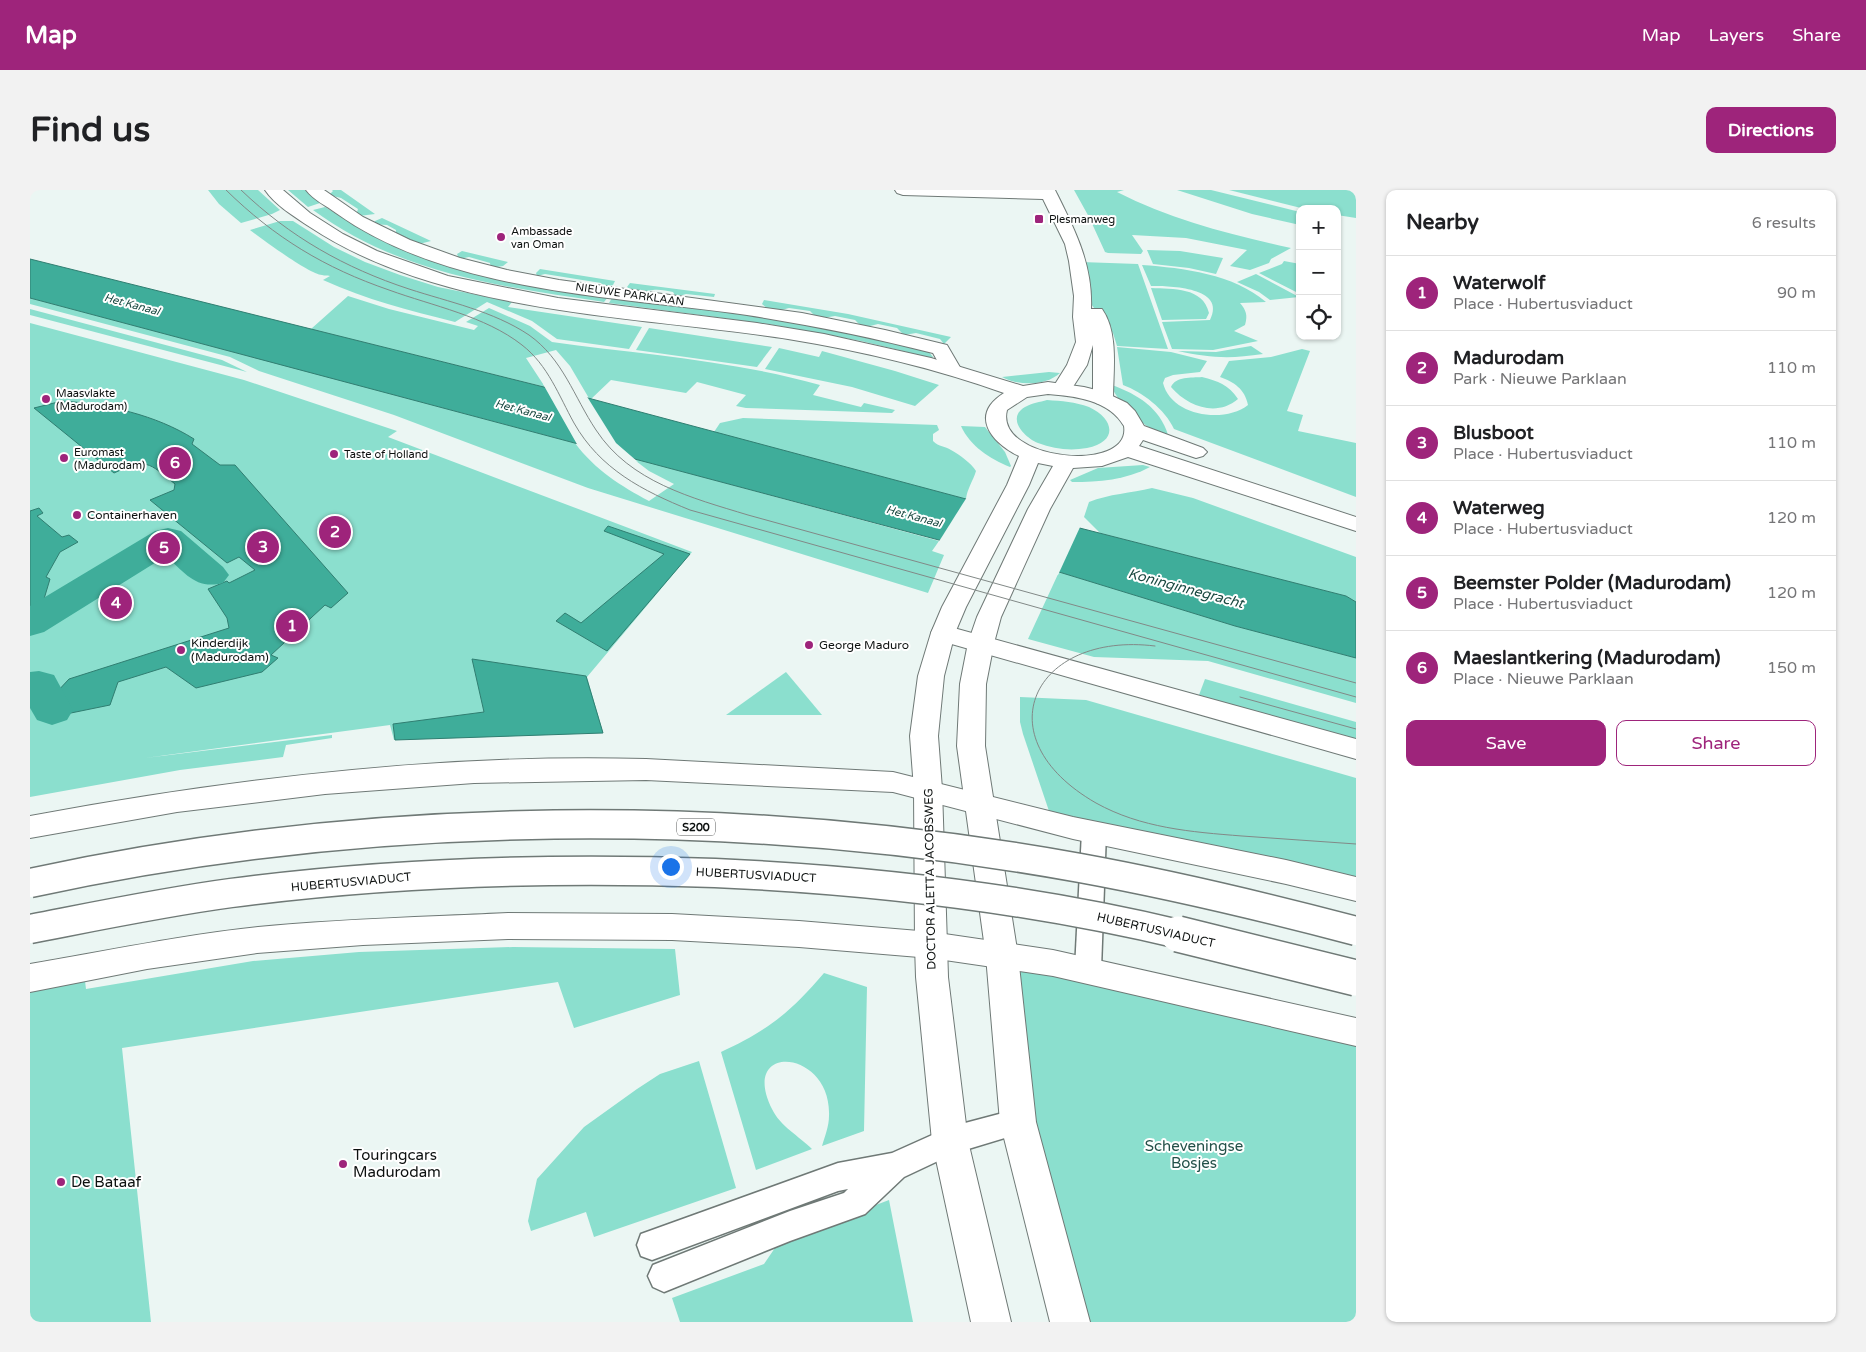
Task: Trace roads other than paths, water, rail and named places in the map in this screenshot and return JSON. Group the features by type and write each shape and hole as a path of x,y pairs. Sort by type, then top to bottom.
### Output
{"main road":[{"name":"NIEUWE PARKLAAN","path":"273,190 298,212 345,242 425,276 494,293 760,330 886,352 951,369 1021,392"},
{"name":"NIEUWE PARKLAAN","path":"314,190 336,208 377,233 405,245 461,264 530,280 799,318 904,339 940,348 951,369"},
{"path":"903,190 1048,192 1073,244 1078,261 1083,296 1082,318 1085,342 1077,364 1062,389"},
{"path":"1083,296 1099,317 1103,344 1102,399"},
{"name":"NIEUWE PARKLAAN","path":"760,330 884,361 969,390 1000,404"},
{"path":"1040,389 1062,389 1102,399 1121,410 1132,423 1130,440 1106,458 1066,462 1031,454 1008,441 996,426 994,418 1000,404 1021,392 1040,389"},
{"path":"1130,440 1356,507"},
{"path":"1130,440 1182,466 1356,524"},
{"name":"DOCTOR ALETTA JACOBSWEG","path":"991,1322 950,1141 932,977 928,789 924,736 931,676 943,633 954,607 1009,502 1031,454"},
{"path":"1066,462 1039,509 989,617 981,643 973,684 971,746 1002,956 1018,1122 1070,1322"},
{"path":"943,633 1356,749"},
{"path":"30,827 87,816 281,787 375,778 502,770 626,769 893,782 928,789 1034,819 1310,877 1356,889"},
{"name":"S200","path":"30,883 116,865 262,844 376,832 520,824 674,826 800,832 918,844 1044,861 1155,881 1356,931"},
{"name":"HUBERTUSVIADUCT","path":"30,929 106,914 255,890 362,880 509,870 666,871 803,877 883,884 1041,905 1153,928 1356,978"},
{"path":"30,978 147,956 257,940 363,932 508,926 672,927 931,944 1088,969 1356,1032"}],"lane":[{"path":"1088,969 1094,832"},
{"path":"652,1245 838,1177 894,1167 950,1141 1018,1122"},
{"path":"664,1276 790,1226 854,1204 894,1167"}],"water":[{"path":"30,259 588,398 966,499 1346,596 1356,602 1356,658 1235,626 1059,572 30,298"},
{"path":"62,401 114,408 164,423 194,439 192,444 220,465 235,465 348,593 331,608 325,605 271,655 278,658 262,672 196,688 166,667 118,682 110,705 66,714 55,694 69,679 229,628 227,618 208,589 227,581 229,583 255,570 239,557 227,563 150,500 174,490 175,484 159,471 153,467 141,464 114,473 34,408"},
{"path":"39,508 43,513 37,516 62,537 69,535 78,542 60,552 46,577 50,579 44,599 46,599 40,607 30,612 30,511"},
{"path":"608,526 690,554 607,651 556,621 565,613 581,623 664,554 604,531"},
{"path":"472,659 586,676 603,733 395,740 393,724 484,712"}],"waterway":[{"path":"30,623 168,539 210,575"},
{"path":"30,686 39,685 52,710"}],"tram line":[{"path":"226,190 282,237 343,272 389,290 475,319 492,326 522,345 546,371 574,423 596,453 624,477 673,503 690,510 1356,697"},
{"path":"241,190 279,222 319,249 341,261 385,281 486,313 529,335 551,355 596,430 610,448 626,463 664,486 705,502 748,515 1356,683"},
{"path":"1155,646 1113,646 1079,655 1053,672 1037,694 1032,720 1040,749 1061,777 1096,803 1131,818 1149,823 1204,833 1356,844"},
{"path":"1240,697 1356,729"}],"place":[{"name":"Plesmanweg","path":"1039,219"},
{"name":"Ambassade van Oman","path":"501,237"},
{"name":"Maasvlakte (Madurodam)","path":"46,399"},
{"name":"Taste of Holland","path":"334,454"},
{"name":"Euromast (Madurodam)","path":"64,458"},
{"name":"Maeslantkering (Madurodam)","path":"175,463"},
{"name":"Containerhaven","path":"77,515"},
{"name":"Madurodam","path":"335,532"},
{"name":"Blusboot","path":"263,547"},
{"name":"Beemster Polder (Madurodam)","path":"164,548"},
{"name":"Waterweg","path":"116,603"},
{"name":"Waterwolf","path":"292,626"},
{"name":"George Maduro","path":"809,645"},
{"name":"Kinderdijk (Madurodam)","path":"181,650"},
{"name":"Touringcars Madurodam","path":"343,1164"},
{"name":"De Bataaf","path":"61,1182"}],"water label":[{"name":"Het Kanaal","path":"132,304"},
{"name":"Het Kanaal","path":"523,410"},
{"name":"Het Kanaal","path":"914,516"},
{"name":"Koninginnegracht","path":"1186,588"}],"park label":[{"name":"Scheveningse Bosjes","path":"1194,1154"}]}
